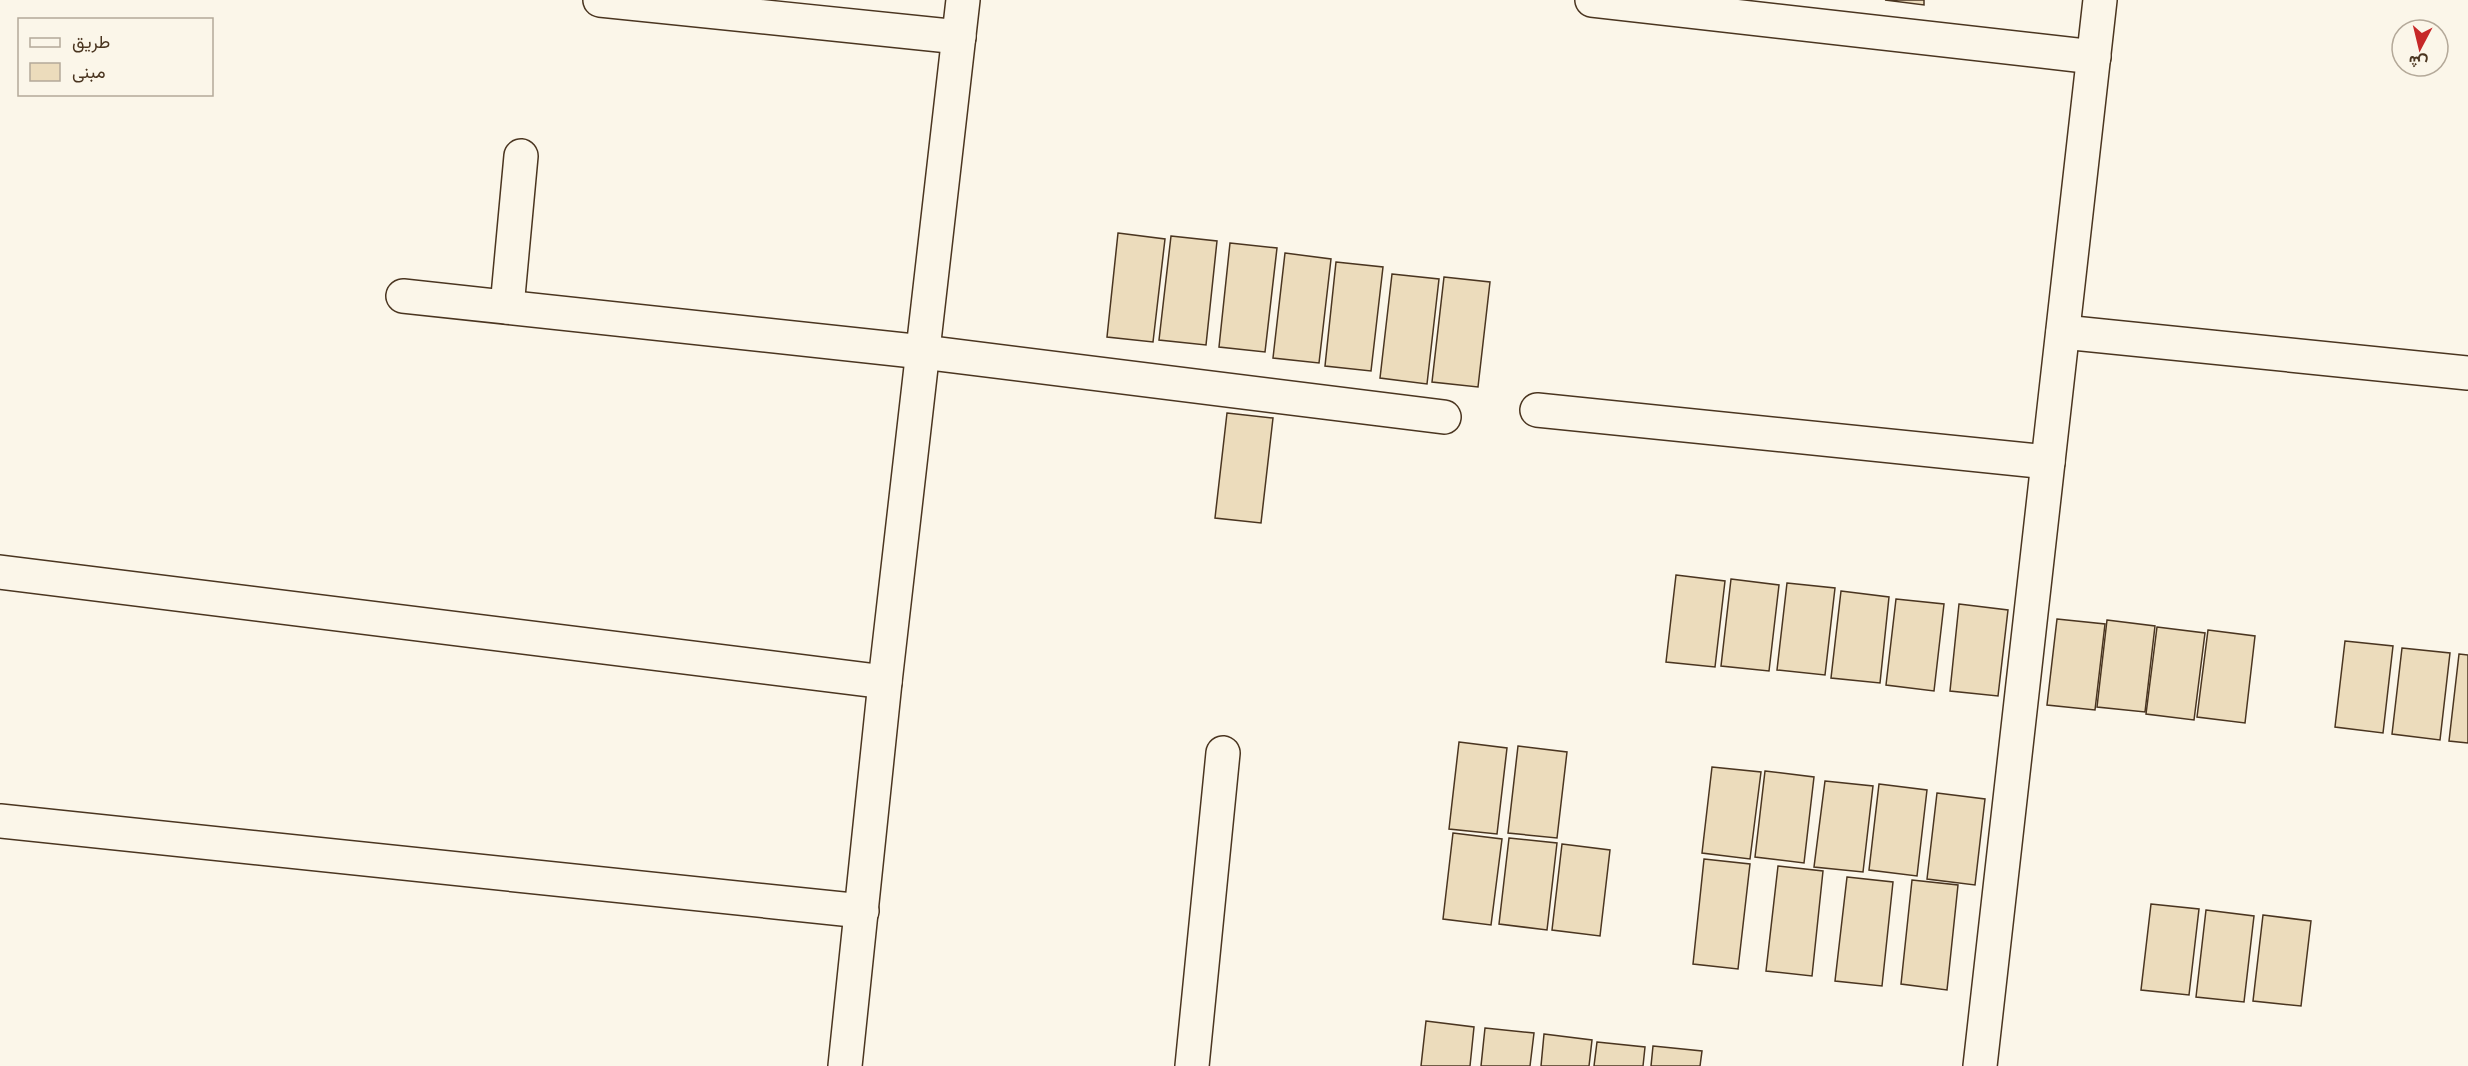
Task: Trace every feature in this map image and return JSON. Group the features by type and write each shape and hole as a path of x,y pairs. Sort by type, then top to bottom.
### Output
{"street":[{"path":"600,0 959,37"},
{"path":"845,1066 885,682 963,0"},
{"path":"1592,0 2094,57"},
{"path":"1980,1066 2100,0"},
{"path":"507,307 521,156"},
{"path":"403,296 923,352 1444,417"},
{"path":"2063,332 2468,373"},
{"path":"1537,410 2048,462"},
{"path":"0,572 885,682"},
{"path":"1192,1066 1223,753"},
{"path":"0,821 862,910"}],"building":[{"path":"1885,0 1924,0 1924,5"},
{"path":"1118,233 1165,239 1153,342 1107,337"},
{"path":"1171,236 1217,241 1206,345 1159,340"},
{"path":"1230,243 1277,248 1265,352 1219,347"},
{"path":"1285,253 1331,259 1319,363 1273,358"},
{"path":"1336,262 1383,267 1371,371 1325,366"},
{"path":"1392,274 1439,279 1427,384 1380,378"},
{"path":"1444,277 1490,282 1478,387 1432,382"},
{"path":"1227,413 1273,418 1261,523 1215,518"},
{"path":"1676,575 1725,581 1715,667 1666,662"},
{"path":"1731,579 1779,585 1769,671 1721,666"},
{"path":"1787,583 1835,588 1825,675 1777,670"},
{"path":"1841,591 1889,597 1880,683 1831,678"},
{"path":"1896,599 1944,604 1934,691 1886,685"},
{"path":"1959,604 2008,610 1998,696 1950,691"},
{"path":"2057,619 2105,624 2095,710 2047,705"},
{"path":"2107,620 2155,626 2145,712 2097,707"},
{"path":"2157,627 2205,633 2194,720 2146,714"},
{"path":"2208,630 2255,636 2245,723 2197,717"},
{"path":"2345,641 2393,646 2383,733 2335,727"},
{"path":"2402,648 2450,653 2440,740 2392,734"},
{"path":"2459,654 2468,655 2468,743 2449,741"},
{"path":"1459,742 1507,748 1497,834 1449,829"},
{"path":"1518,746 1567,752 1557,838 1508,833"},
{"path":"1712,767 1761,772 1750,859 1702,853"},
{"path":"1765,771 1814,777 1804,863 1755,857"},
{"path":"1825,781 1873,786 1863,872 1814,867"},
{"path":"1879,784 1927,790 1917,876 1869,870"},
{"path":"1937,793 1985,799 1975,885 1927,879"},
{"path":"1453,833 1502,839 1491,925 1443,919"},
{"path":"1509,838 1557,843 1547,930 1499,924"},
{"path":"1562,844 1610,850 1600,936 1552,930"},
{"path":"1704,859 1750,864 1738,969 1693,964"},
{"path":"1778,866 1823,871 1812,976 1766,971"},
{"path":"1847,877 1893,882 1882,986 1835,981"},
{"path":"1912,880 1958,885 1947,990 1901,984"},
{"path":"2151,904 2199,909 2189,995 2141,990"},
{"path":"2206,910 2254,916 2244,1002 2196,997"},
{"path":"2263,915 2311,921 2301,1006 2253,1001"},
{"path":"1426,1021 1474,1027 1470,1066 1421,1066"},
{"path":"1485,1028 1534,1033 1530,1066 1481,1066"},
{"path":"1544,1034 1592,1040 1589,1066 1541,1066"},
{"path":"1597,1042 1645,1047 1643,1066 1594,1066"},
{"path":"1653,1046 1702,1051 1700,1066 1651,1066"}]}
